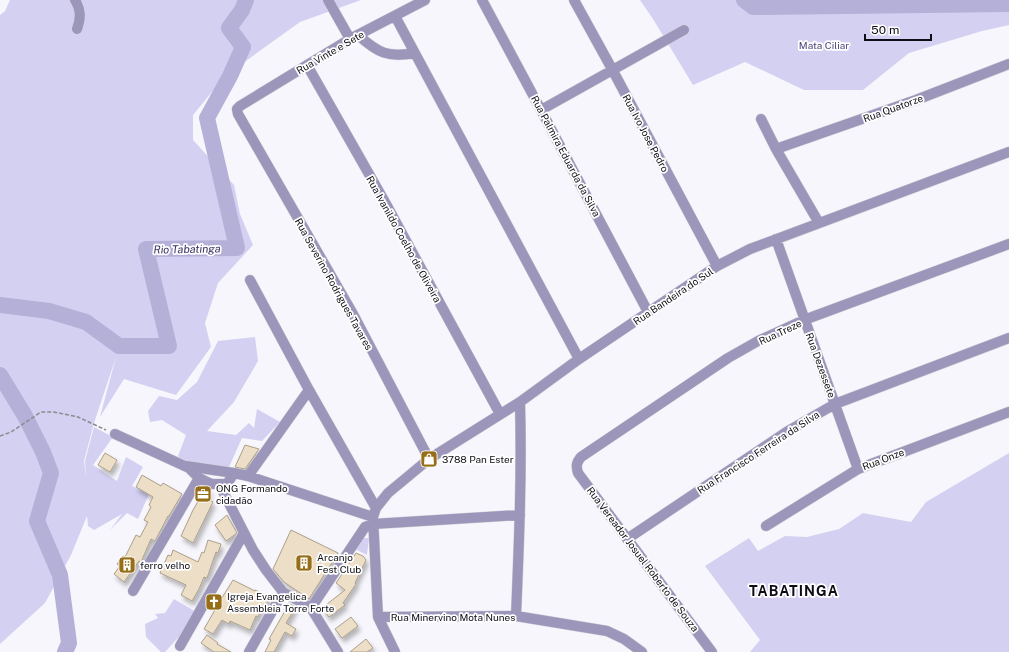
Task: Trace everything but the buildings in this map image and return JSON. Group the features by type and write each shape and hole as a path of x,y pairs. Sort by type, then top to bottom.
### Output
{"street":[{"path":"75,0 81,15 77,28"},
{"path":"328,0 354,37 372,48 388,55 402,56 415,53"},
{"name":"Rua Vinte e Sete","path":"237,109 354,37 425,0"},
{"name":"Rua Palmira Eduarda da Silva","path":"482,0 648,312"},
{"name":"Rua Ivo Jose Pedro","path":"574,0 717,266"},
{"path":"395,16 579,359"},
{"path":"541,110 684,30"},
{"name":"Rua Quatorze","path":"776,149 916,100 1009,64"},
{"name":"Rua Ivanildo Coelho de Oliveira","path":"307,65 386,204 500,414"},
{"name":"Rua Severino Rodrigues Tavares","path":"237,109 238,114 353,314 429,459"},
{"path":"760,119 819,223"},
{"name":"Rua Bandeira do Sul","path":"311,608 388,493 429,459 520,402 579,359 717,266 746,251 776,239 1009,152"},
{"name":"Rua Dezessete","path":"776,239 858,469"},
{"name":"Rua Treze","path":"576,464 581,457 728,358 758,341 804,320 1009,244"},
{"path":"250,280 374,516 378,618 395,652"},
{"name":"Rua Francisco Ferreira da Silva","path":"627,539 788,430 835,404 1009,338"},
{"path":"248,476 309,390"},
{"path":"516,616 522,448 520,402"},
{"name":"Rua Onze","path":"766,526 858,469 1009,412"},
{"path":"115,434 189,468 199,478 212,484 227,484 234,474"},
{"name":"Rua Vereador Josuel Roberto de Souza","path":"576,464 578,473 712,652"},
{"path":"183,466 248,476 374,516 520,515"},
{"path":"133,591 199,478"},
{"path":"219,484 244,534 266,570 283,592 311,608 338,652"},
{"path":"180,646 244,534"},
{"path":"249,652 283,592"},
{"name":"Rua Minervino Mota Nunes","path":"378,618 516,616 607,631 624,639 642,652"}],"path":[{"path":"0,436 11,432 41,412 54,412 78,417 115,434"}],"green space":[{"path":"10,0 361,0 300,22 225,76 193,115 193,140 234,185 240,214 253,245 218,283 205,323 211,347 176,395 124,379 100,417 116,357 94,423 84,461 86,477 85,461 94,427 113,437 93,465 117,481 126,457 143,467 132,486 149,494 138,519 127,513 110,530 122,514 94,530 88,526 87,516 71,555 45,603 0,644 0,15 5,11"},
{"name":"Mata Ciliar","path":"640,0 1009,0 1009,25 982,31 909,53 863,90 804,90 745,62 693,85"},
{"path":"255,337 258,361 234,402 207,431 236,435 249,423 254,428 257,409 280,422 262,441 242,438 229,467 219,467 182,460 178,456 186,435 162,420 150,422 148,411 159,396 177,400 197,382 218,341"},
{"path":"1009,453 1009,652 750,652 760,640 705,566 749,538 758,551 785,536 807,537 839,529 863,513 911,522 926,502"},
{"path":"360,538 369,538 367,555 355,549"},
{"path":"174,599 196,612 187,628 165,652 161,652 146,637 145,624 158,618 155,614 165,613"}],"waterway":[{"name":"Rio Tabatinga","path":"0,305 49,311 86,322 119,346 169,346 146,249 237,248 207,118 230,76 243,47 229,28 242,10 246,0"},
{"name":"Rio Tabatinga","path":"744,0 753,7 1009,4"},
{"name":"Rio Tabatinga","path":"0,375 25,416 43,452 51,473 37,521 60,575 69,643 65,652"}],"place":[{"name":"3788 Pan Ester","path":"429,459"},
{"name":"ONG Formando cidadão","path":"203,494"},
{"name":"Arcanjo Fest Club","path":"304,563"},
{"name":"ferro velho","path":"127,565"},
{"name":"Igreja Evangelica Assembleia Torre Forte","path":"214,602"}],"district":[{"name":"TABATINGA","path":"794,591"}]}
